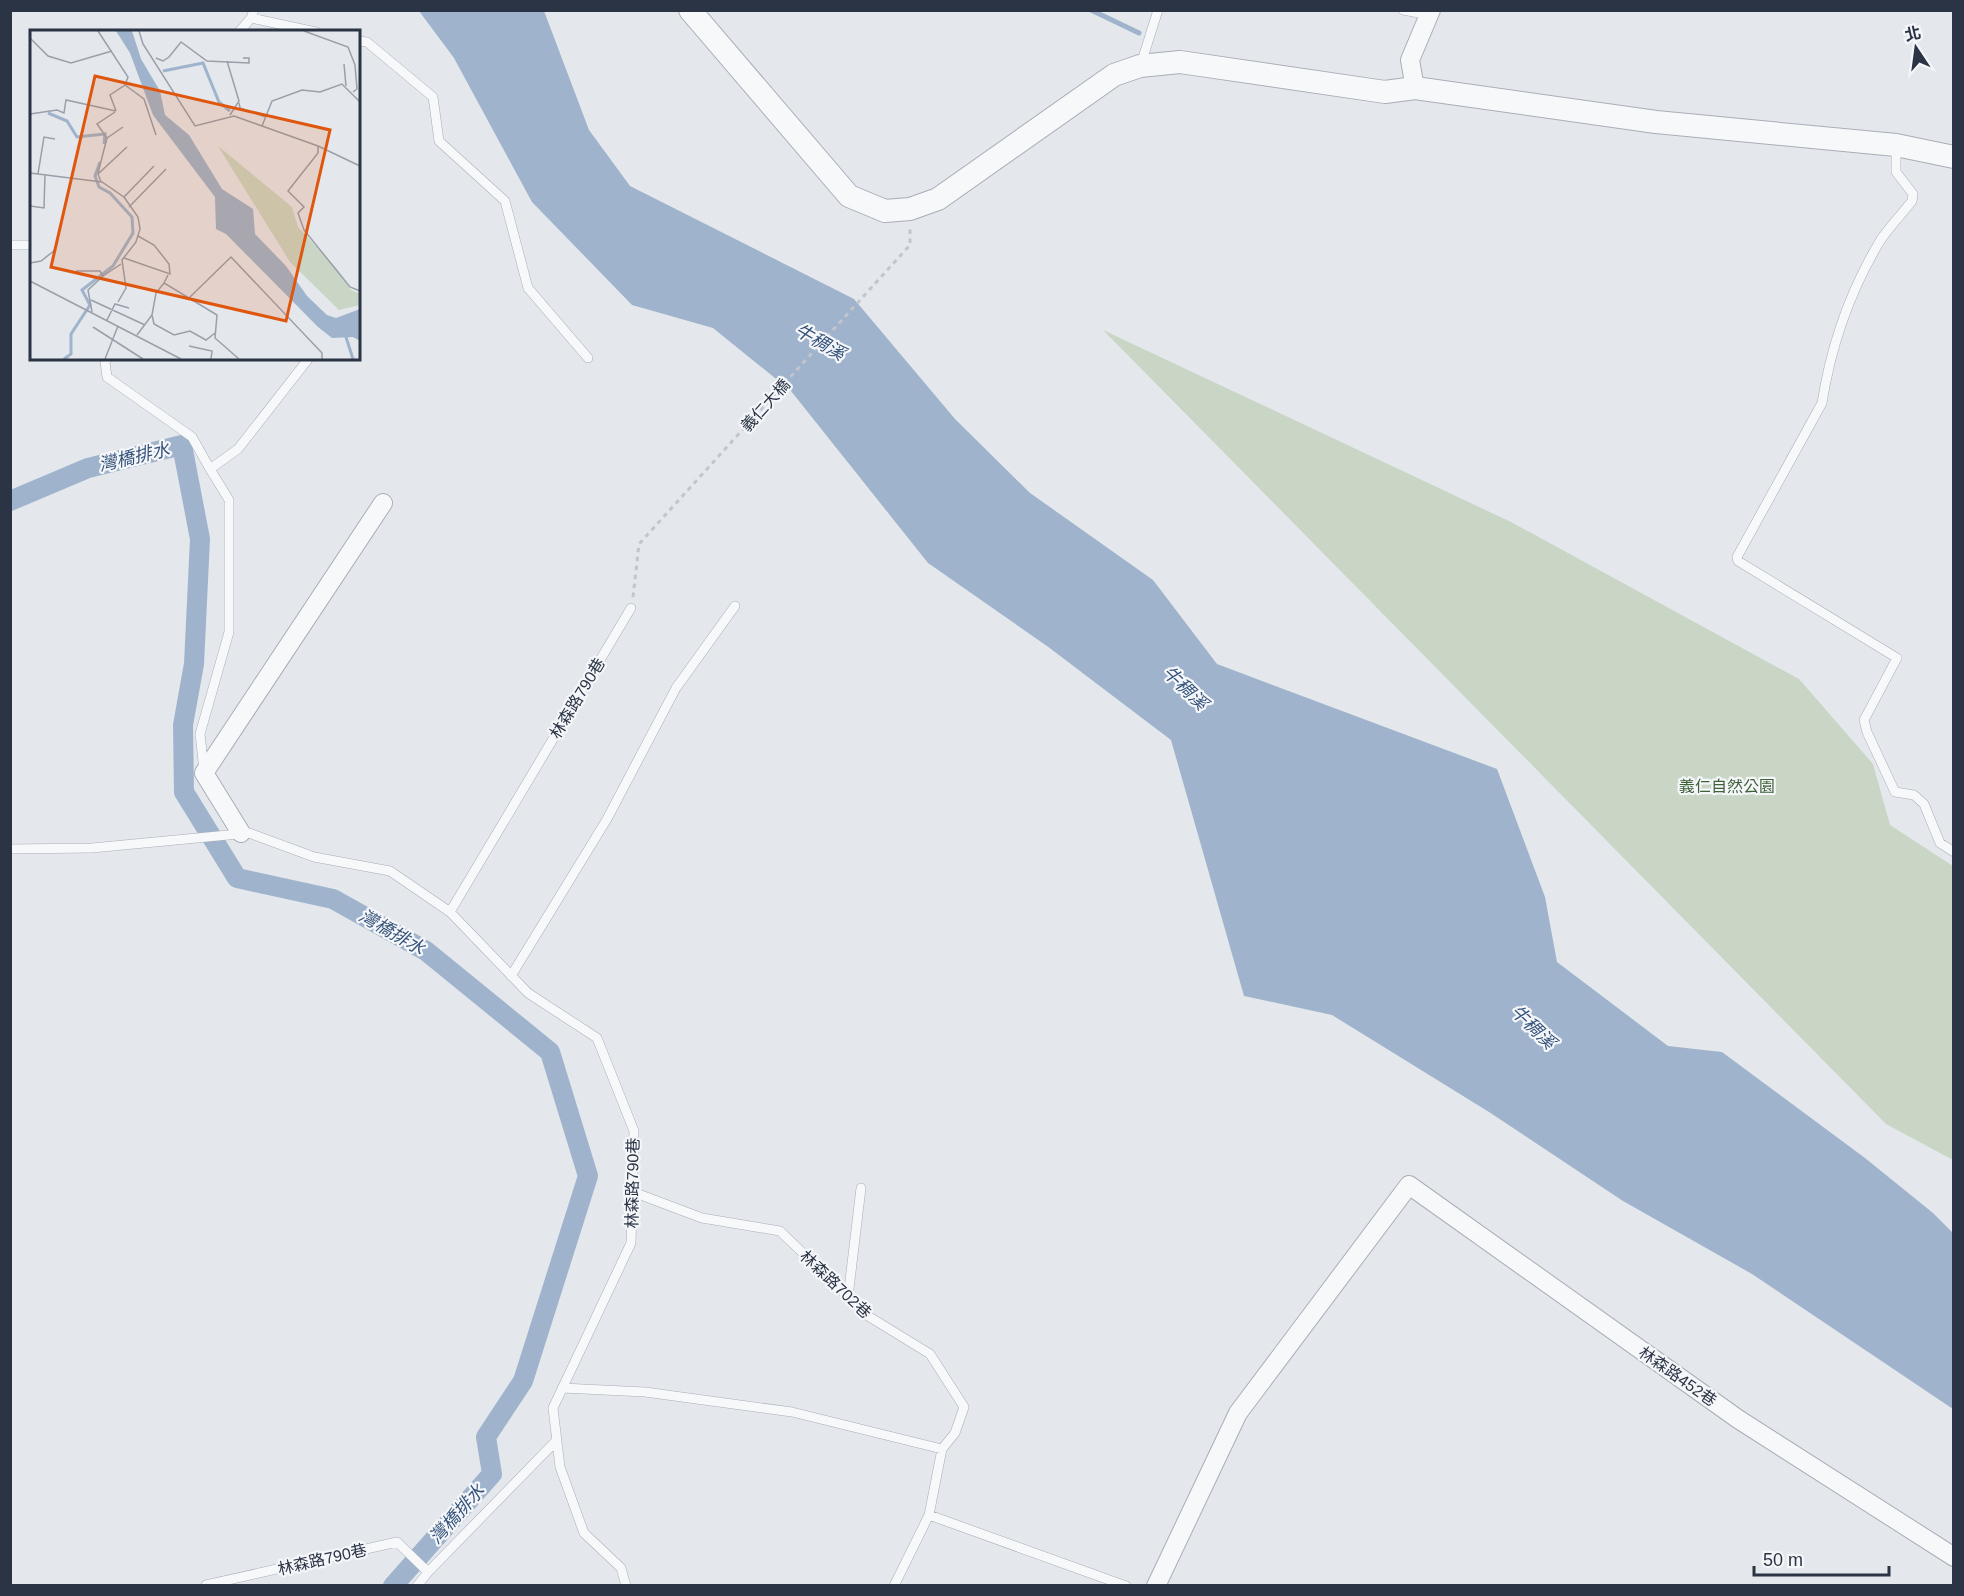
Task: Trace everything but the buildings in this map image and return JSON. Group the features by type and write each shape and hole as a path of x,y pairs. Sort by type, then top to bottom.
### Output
{"street":[{"path":"690,10 849,196 885,211 910,209 938,199 1114,75 1140,66 1180,62 1385,92 1415,88 1656,122 1896,145 1953,157"},
{"path":"1415,88 1410,60 1430,13"},
{"path":"241,833 204,773 383,503"},
{"name":"林森路452巷","path":"1156,1586 1238,1413 1409,1185 1738,1419 1953,1557"}],"lane":[{"path":"1140,66 1158,10"},
{"path":"1403,10 1430,13"},
{"path":"241,30 252,14 309,30"},
{"path":"360,41 367,42 433,97 439,141 505,201 528,288 588,358"},
{"path":"1896,145 1896,172 1913,194 1912,201 1881,240 1857,282 1826,378 1822,403 1737,557 1738,561 1897,658 1864,720 1895,792 1914,795 1924,804 1940,843 1953,852"},
{"path":"10,245 30,245"},
{"path":"106,360 107,377 192,437 229,500 229,632 200,734 204,773"},
{"path":"210,469 238,449 307,360"},
{"path":"512,976 607,819 676,688 735,606"},
{"name":"林森路790巷","path":"450,912 631,608"},
{"path":"10,849 93,848 241,833"},
{"name":"林森路790巷","path":"241,833 249,833 314,857 390,871 450,912 528,993 597,1038 634,1131 631,1243 553,1408 560,1467 584,1533 621,1568 626,1586"},
{"path":"848,1297 861,1188"},
{"name":"林森路702巷","path":"633,1192 702,1218 780,1231 868,1316 930,1354 964,1407 955,1433 942,1449 929,1515 894,1586"},
{"path":"562,1388 645,1392 792,1412 942,1449"},
{"path":"417,1586 557,1440"},
{"path":"929,1515 1126,1586"},
{"name":"林森路790巷","path":"206,1585 397,1542 428,1572"}],"path":[{"name":"義仁大橋","path":"631,608 639,544 910,245 910,209"}],"green space":[{"name":"義仁自然公園","path":"1103,330 1511,522 1799,679 1873,764 1890,825 1953,866 1953,1160 1886,1124"}],"water":[{"name":"牛稠溪","path":"419,11 544,11 589,130 630,186 854,299 955,419 1030,493 1153,580 1217,664 1497,769 1545,897 1557,962 1668,1046 1722,1052 1865,1158 1933,1213 1953,1233 1953,1409 1752,1274 1623,1201 1489,1112 1332,1015 1244,996 1171,740 1047,646 928,563 791,391 713,328 632,305 532,202 454,58"}],"waterway":[{"path":"1091,10 1139,33"},
{"name":"灣橋排水","path":"10,501 88,468 182,445 200,539 194,664 183,725 184,792 237,878 333,899 426,951 550,1052 588,1176 523,1381 486,1437 492,1474 393,1586"}]}
